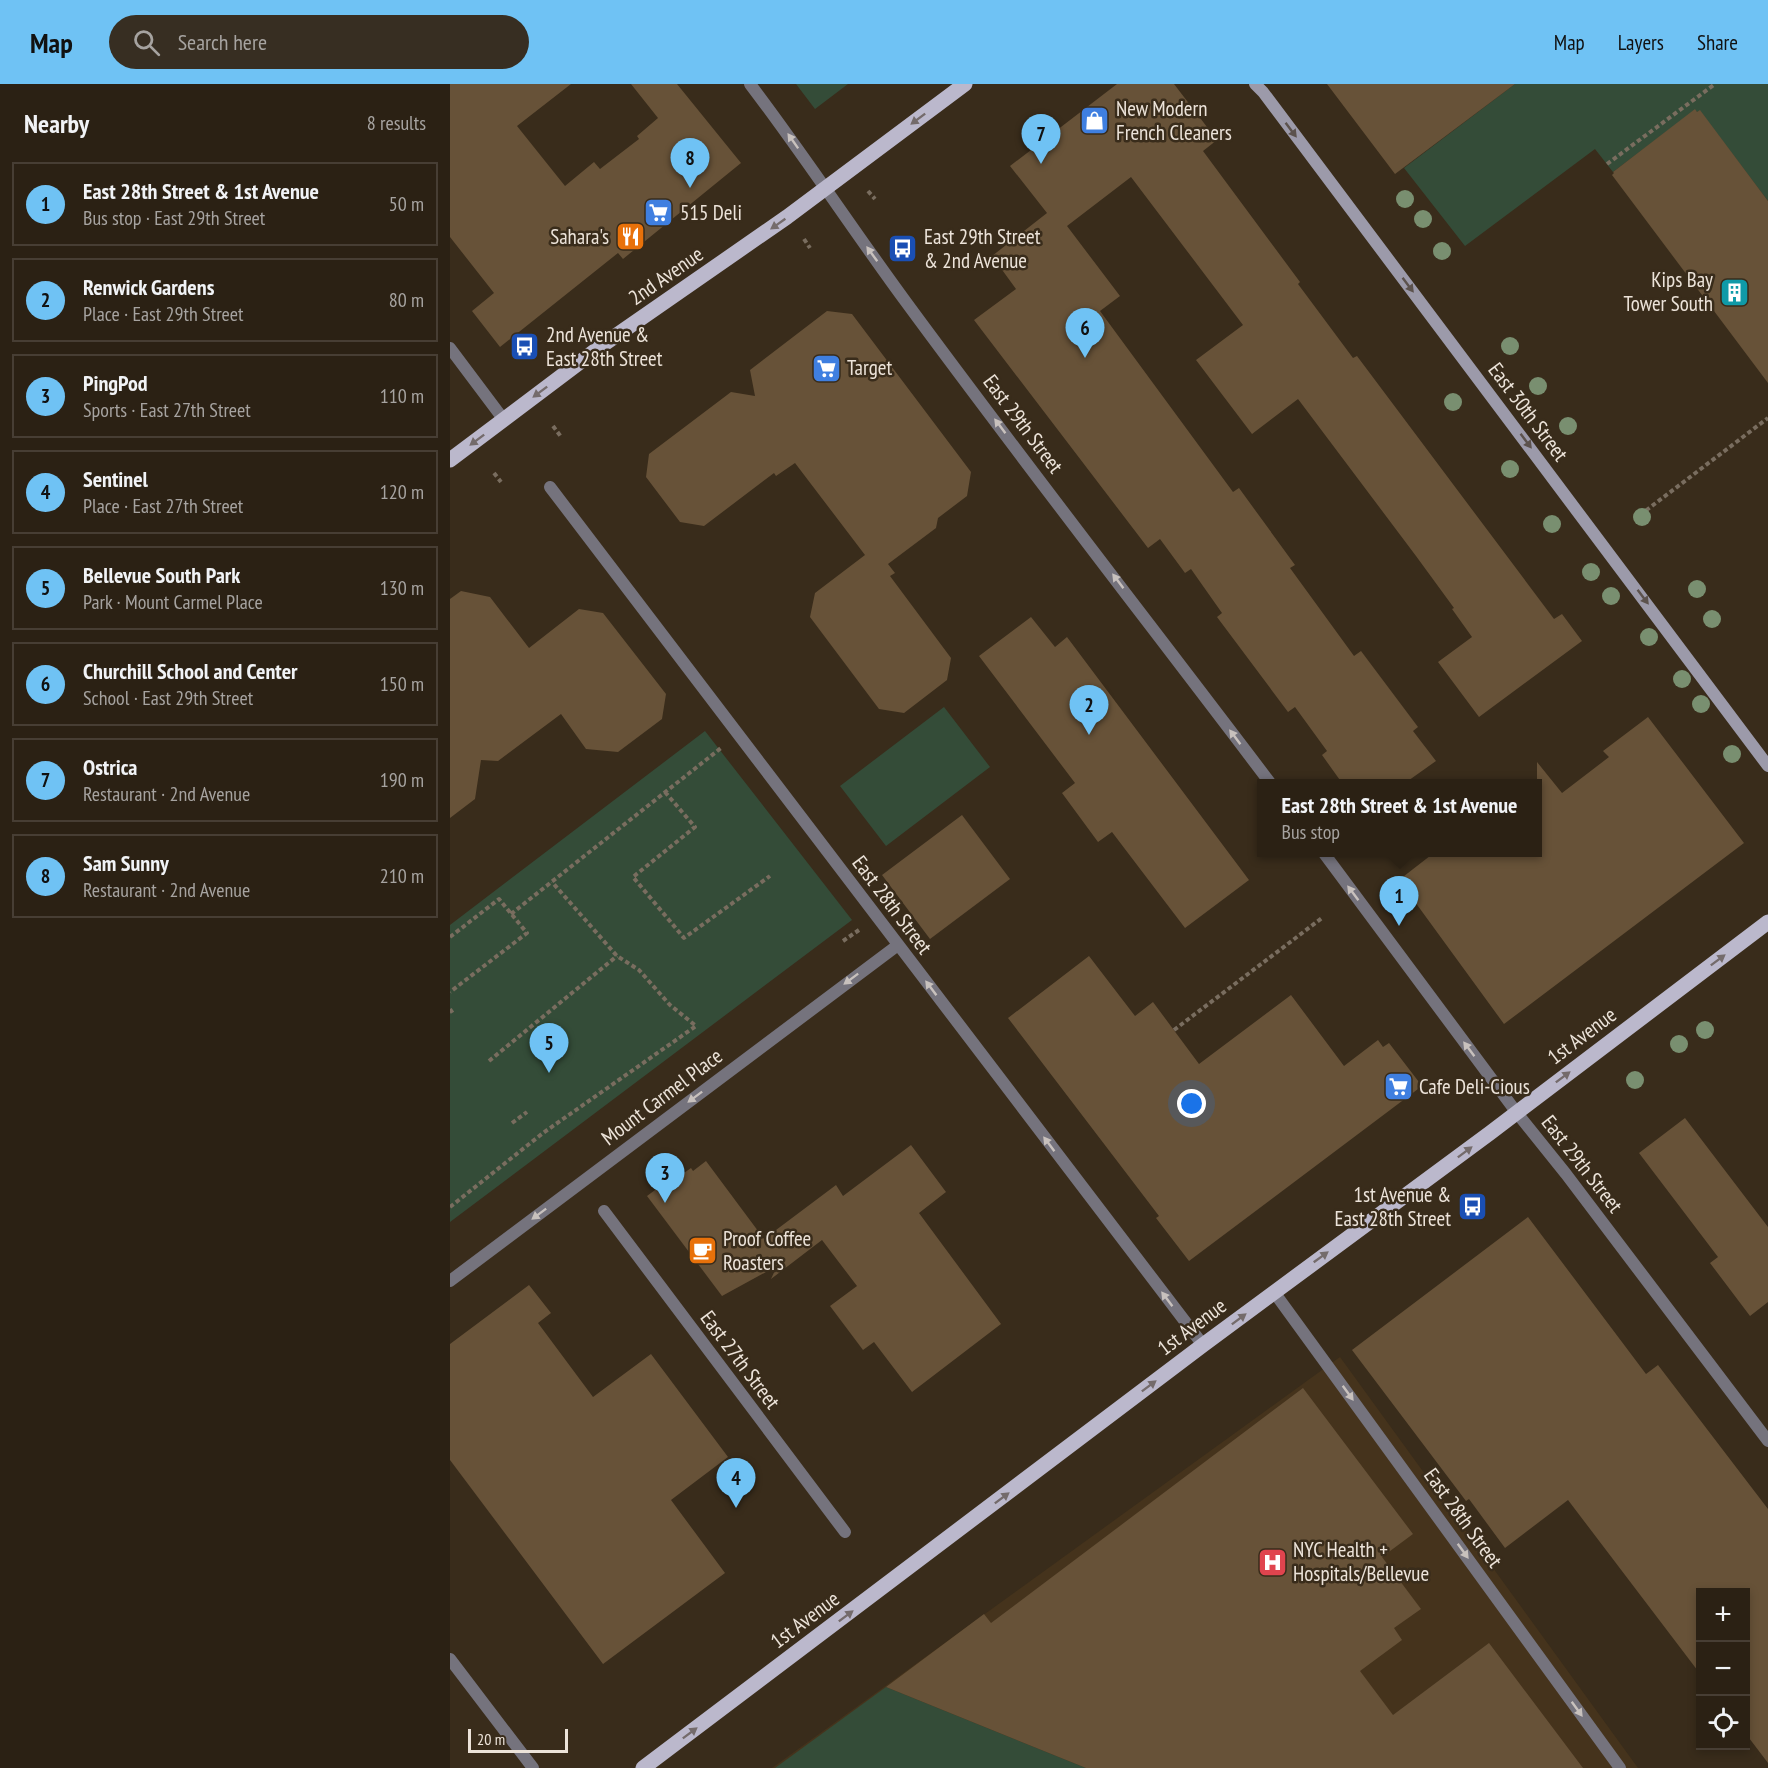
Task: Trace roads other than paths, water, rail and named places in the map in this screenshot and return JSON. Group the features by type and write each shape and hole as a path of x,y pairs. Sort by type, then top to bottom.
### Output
{"main road":[{"name":"2nd Avenue","path":"450,460 604,344 825,189 965,84"},
{"name":"East 30th Street","path":"1255,84 1768,766"},
{"name":"1st Avenue","path":"643,1768 1768,922"}],"street":[{"name":"East 29th Street","path":"750,84 791,138 906,302 1267,779"},
{"path":"450,348 504,420"},
{"name":"East 28th Street","path":"550,487 1203,1345"},
{"name":"East 29th Street","path":"1327,857 1516,1113 1566,1174 1768,1441"},
{"name":"Mount Carmel Place","path":"450,1281 898,945"},
{"name":"East 27th Street","path":"604,1211 845,1532"},
{"name":"East 28th Street","path":"1274,1292 1620,1768"},
{"path":"450,1659 533,1768"}],"place":[{"name":"New Modern French Cleaners","path":"1095,121"},
{"name":"Ostrica","path":"1041,164"},
{"name":"Sam Sunny","path":"690,188"},
{"name":"515 Deli","path":"659,213"},
{"name":"Sahara's","path":"630,237"},
{"name":"East 29th Street & 2nd Avenue","path":"903,249"},
{"name":"Kips Bay Tower South","path":"1734,292"},
{"name":"2nd Avenue & East 28th Street","path":"525,347"},
{"name":"Churchill School and Center","path":"1085,358"},
{"name":"Target","path":"826,368"},
{"name":"Renwick Gardens","path":"1089,735"},
{"name":"East 28th Street & 1st Avenue","path":"1399,926"},
{"name":"Bellevue South Park","path":"549,1073"},
{"name":"Cafe Deli-Cious","path":"1398,1087"},
{"name":"PingPod","path":"665,1203"},
{"name":"1st Avenue & East 28th Street","path":"1472,1207"},
{"name":"Proof Coffee Roasters","path":"702,1251"},
{"name":"Sentinel","path":"736,1508"},
{"name":"NYC Health + Hospitals/Bellevue","path":"1272,1562"}]}
